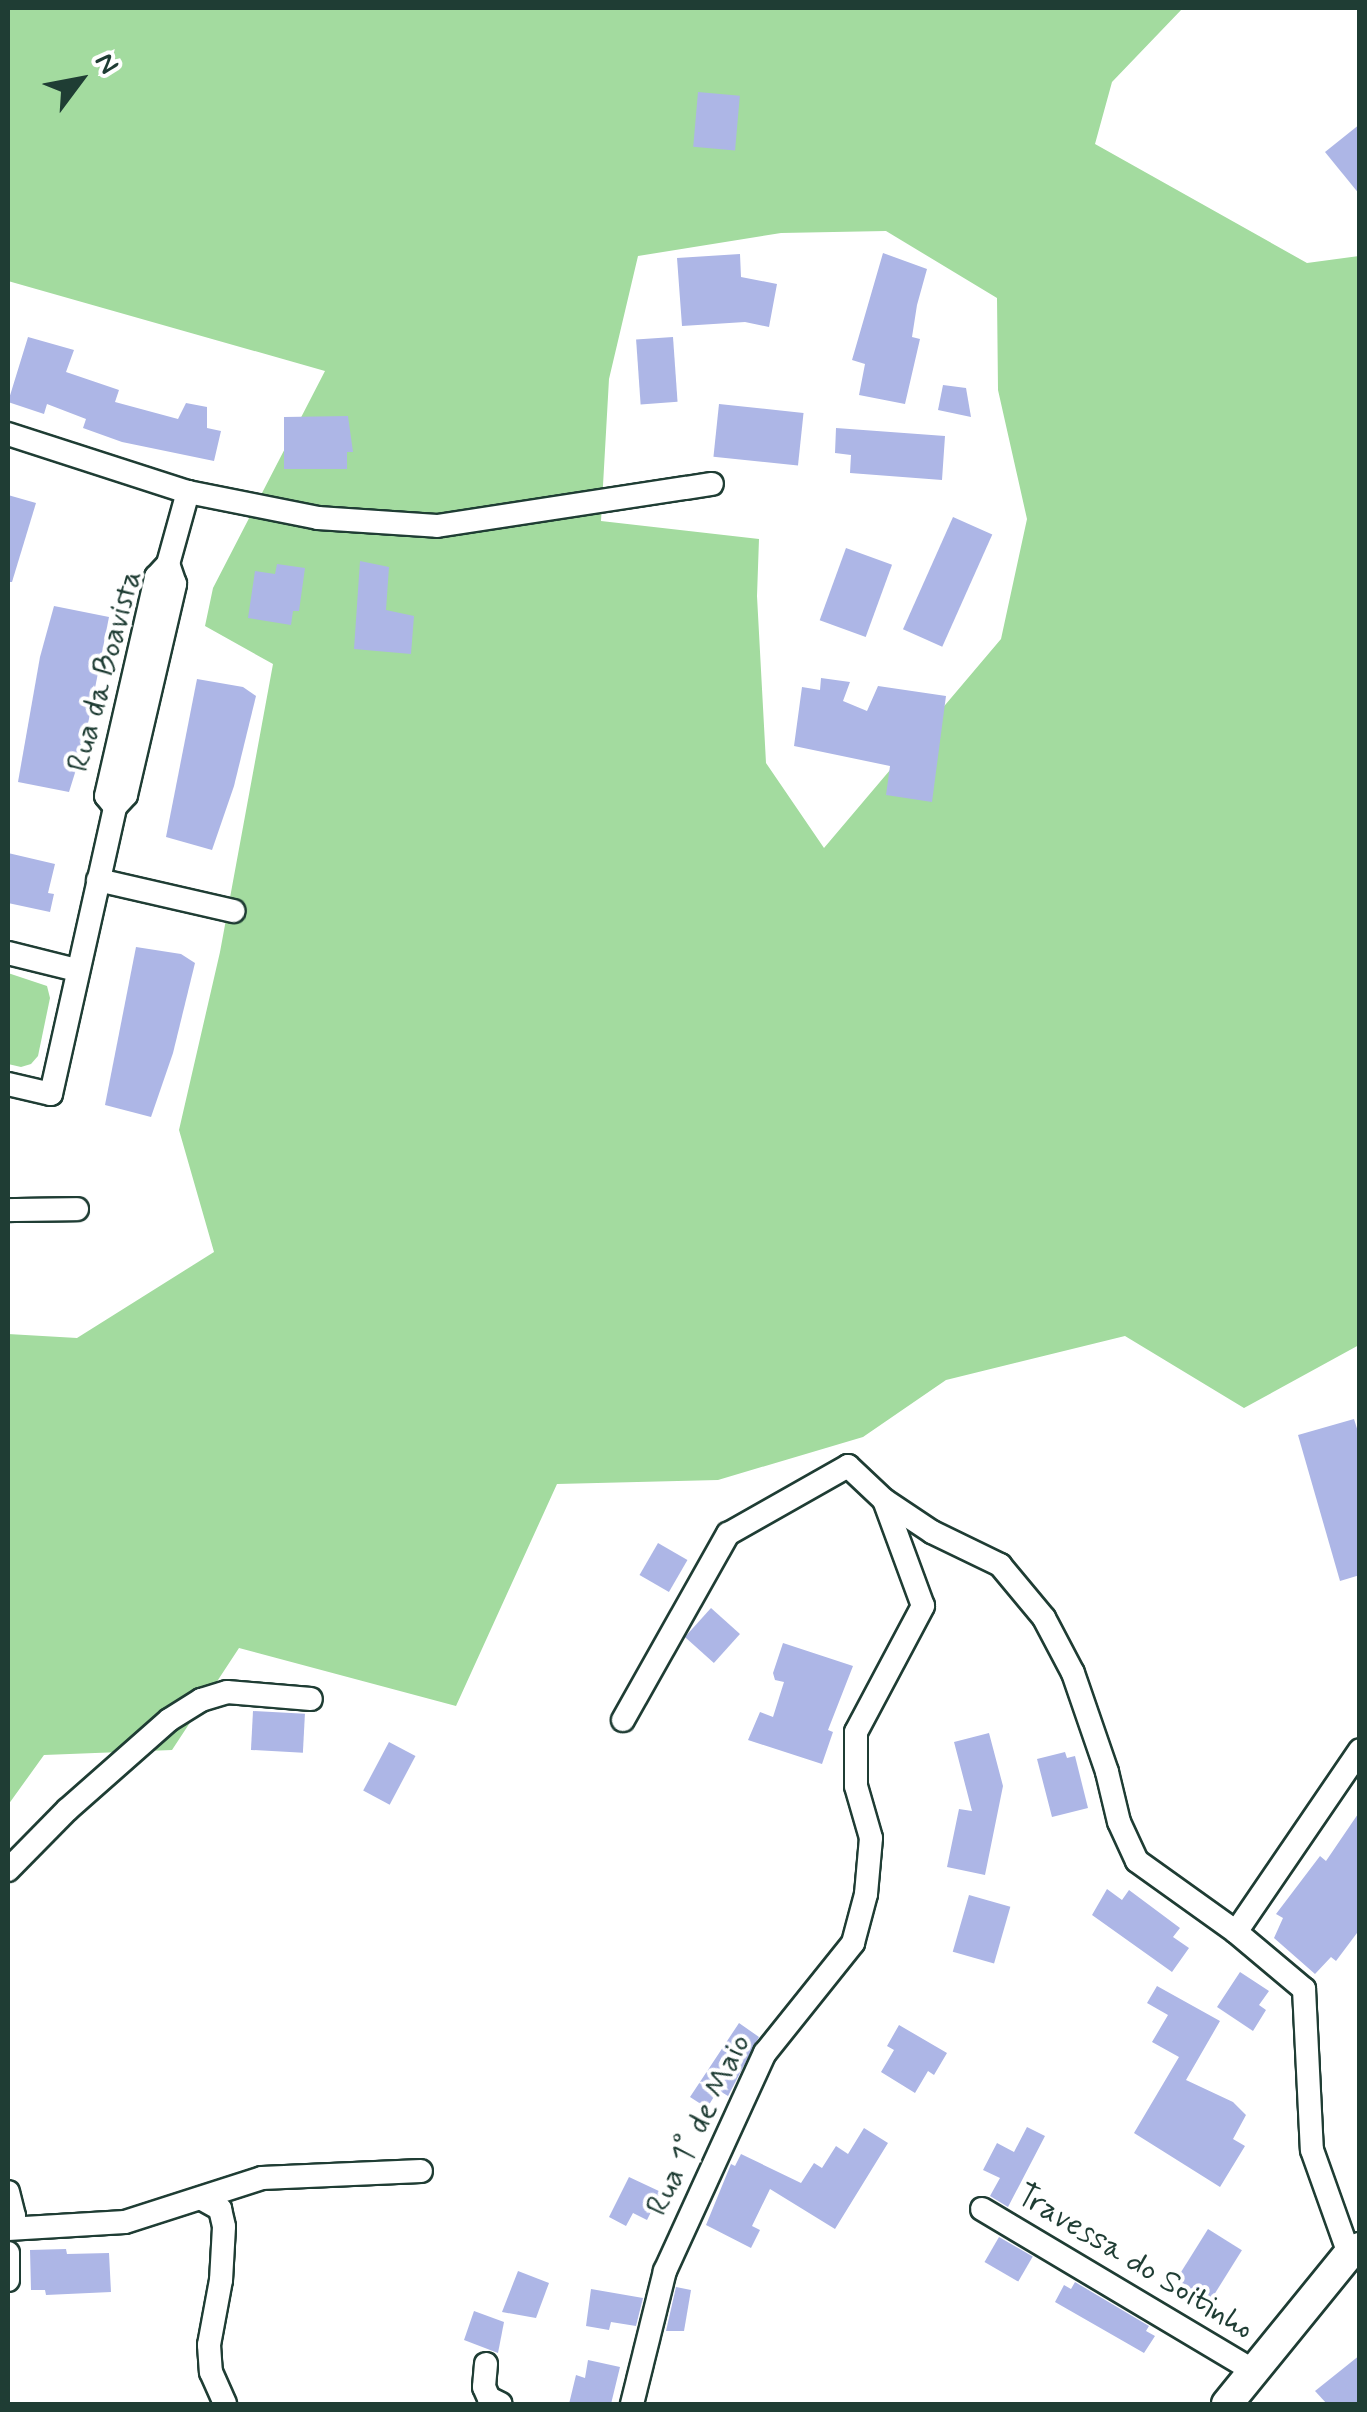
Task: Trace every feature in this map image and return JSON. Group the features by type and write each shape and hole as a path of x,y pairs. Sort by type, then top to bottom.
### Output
{"street":[{"path":"8,434 188,492 318,518 437,526 712,484"},
{"name":"Rua da Boavista","path":"8,1084 51,1094 115,807 126,795 175,584 168,564 188,492"},
{"path":"98,880 232,910"},
{"path":"8,952 76,970"},
{"path":"8,1210 77,1209"},
{"path":"623,1720 728,1534 848,1466 884,1500 932,1532 1000,1565 1044,1618 1072,1672 1108,1772 1119,1822 1137,1861 1236,1932 1304,1989 1312,2150 1354,2251 1226,2404"},
{"name":"Rua 1° de Maio","path":"632,2404 664,2270 765,2053 853,1943 866,1894 870,1838 856,1786 856,1732 923,1606 884,1500"},
{"path":"8,1870 67,1810 169,1720 201,1700 226,1692 311,1699"},
{"path":"1236,1932 1360,1750"},
{"path":"8,2226 125,2222 262,2178 420,2172"},
{"path":"8,2192 14,2216 8,2226"},
{"path":"202,2199 220,2209 224,2226 221,2280 209,2345 210,2372 225,2404"},
{"name":"Travessa do Soitinho","path":"982,2210 1254,2371"},
{"path":"8,2253 8,2280"},
{"path":"486,2364 484,2387 490,2398 501,2404"}],"green space":[{"path":"8,8 1183,8 1112,82 1095,144 1307,263 1359,256 1359,1345 1244,1408 1125,1336 946,1380 863,1437 718,1480 557,1484 456,1706 239,1648 172,1750 44,1755 8,1805 8,1334 77,1338 214,1252 179,1130 220,952 273,664 205,626 213,588 325,371 8,281","holes":["886,231 997,298 998,390 1027,519 1001,639 824,848 766,763 757,596 759,539 601,521 609,379 638,256 781,233"]},
{"path":"8,973 47,986 50,998 38,1056 21,1067 8,1064"}],"building":[{"path":"698,92 740,96 735,150 693,147"},
{"path":"1360,124 1360,195 1325,152"},
{"path":"883,253 927,269 912,337 920,339 905,404 859,395 865,364 852,360"},
{"path":"740,254 741,277 777,284 769,327 745,322 682,326 677,258"},
{"path":"28,337 74,350 66,372 119,390 115,402 178,419 186,403 207,407 207,428 221,431 214,461 122,442 83,428 86,419 47,404 44,414 8,402"},
{"path":"673,337 678,402 641,404 636,340"},
{"path":"943,385 966,388 971,417 938,410"},
{"path":"719,404 804,413 798,466 713,457"},
{"path":"348,416 353,452 347,452 347,469 284,469 284,417"},
{"path":"836,428 945,436 942,480 850,473 851,455 835,453"},
{"path":"8,495 36,503 12,582 8,582"},
{"path":"953,517 992,534 942,647 903,629"},
{"path":"846,548 892,565 866,637 820,620"},
{"path":"360,561 389,567 386,610 414,616 411,654 354,649"},
{"path":"277,564 305,568 299,611 293,611 291,625 248,618 255,571 275,574"},
{"path":"54,606 109,617 84,744 69,792 18,782 40,657"},
{"path":"821,678 850,682 843,701 867,711 878,686 946,696 932,802 886,795 890,766 794,746 802,687 820,690"},
{"path":"197,679 243,687 256,696 234,786 212,850 166,837"},
{"path":"8,853 55,864 48,893 54,894 50,912 8,903"},
{"path":"136,947 181,954 195,963 173,1053 151,1117 105,1105"},
{"path":"1354,1419 1360,1438 1360,1575 1340,1581 1298,1435"},
{"path":"658,1543 687,1560 669,1592 640,1575"},
{"path":"711,1608 740,1634 714,1663 685,1637"},
{"path":"783,1643 853,1666 828,1730 833,1732 822,1764 748,1740 760,1712 773,1717 784,1682 775,1680 773,1673"},
{"path":"253,1711 305,1714 303,1753 251,1750"},
{"path":"989,1733 1003,1786 985,1875 947,1867 959,1809 972,1811 954,1742"},
{"path":"389,1742 415,1756 390,1805 363,1791"},
{"path":"1065,1752 1067,1758 1075,1756 1088,1808 1052,1817 1037,1759"},
{"path":"1360,1811 1360,1929 1336,1961 1331,1957 1315,1974 1274,1938 1283,1918 1276,1914 1320,1856 1326,1861"},
{"path":"1107,1889 1122,1900 1129,1890 1180,1928 1173,1937 1189,1948 1172,1972 1092,1915"},
{"path":"969,1895 1010,1907 994,1964 953,1952"},
{"path":"1240,1972 1269,1991 1259,2005 1266,2010 1253,2031 1217,2007"},
{"path":"1157,1986 1220,2021 1186,2080 1233,2102 1246,2115 1233,2139 1245,2146 1220,2187 1134,2133 1179,2057 1152,2042 1168,2015 1147,2003"},
{"path":"739,2023 759,2037 728,2096 718,2090 707,2108 690,2097"},
{"path":"899,2025 947,2053 934,2075 928,2071 915,2093 881,2072 894,2050 887,2046"},
{"path":"1027,2127 1045,2136 1008,2207 990,2196 1000,2178 983,2170 997,2143 1014,2152"},
{"path":"864,2128 888,2143 835,2229 770,2189 752,2226 760,2230 751,2248 706,2225 731,2164 735,2166 741,2154 801,2183 814,2163 822,2168 836,2146 848,2154"},
{"path":"629,2177 661,2192 647,2220 633,2213 626,2226 609,2217"},
{"path":"1208,2229 1242,2250 1209,2303 1175,2282"},
{"path":"999,2237 1033,2256 1018,2282 984,2262"},
{"path":"66,2249 67,2254 109,2253 111,2292 46,2295 45,2290 31,2290 30,2250"},
{"path":"518,2271 549,2283 536,2318 502,2312"},
{"path":"1075,2282 1149,2326 1146,2331 1155,2336 1144,2353 1055,2302 1064,2285 1071,2289"},
{"path":"676,2287 691,2290 684,2331 666,2331"},
{"path":"591,2289 643,2298 636,2326 611,2322 609,2330 586,2326"},
{"path":"474,2311 504,2322 498,2353 464,2340"},
{"path":"1360,2355 1360,2404 1327,2404 1315,2391"},
{"path":"588,2360 620,2367 611,2404 569,2404 576,2375 585,2378"}]}
